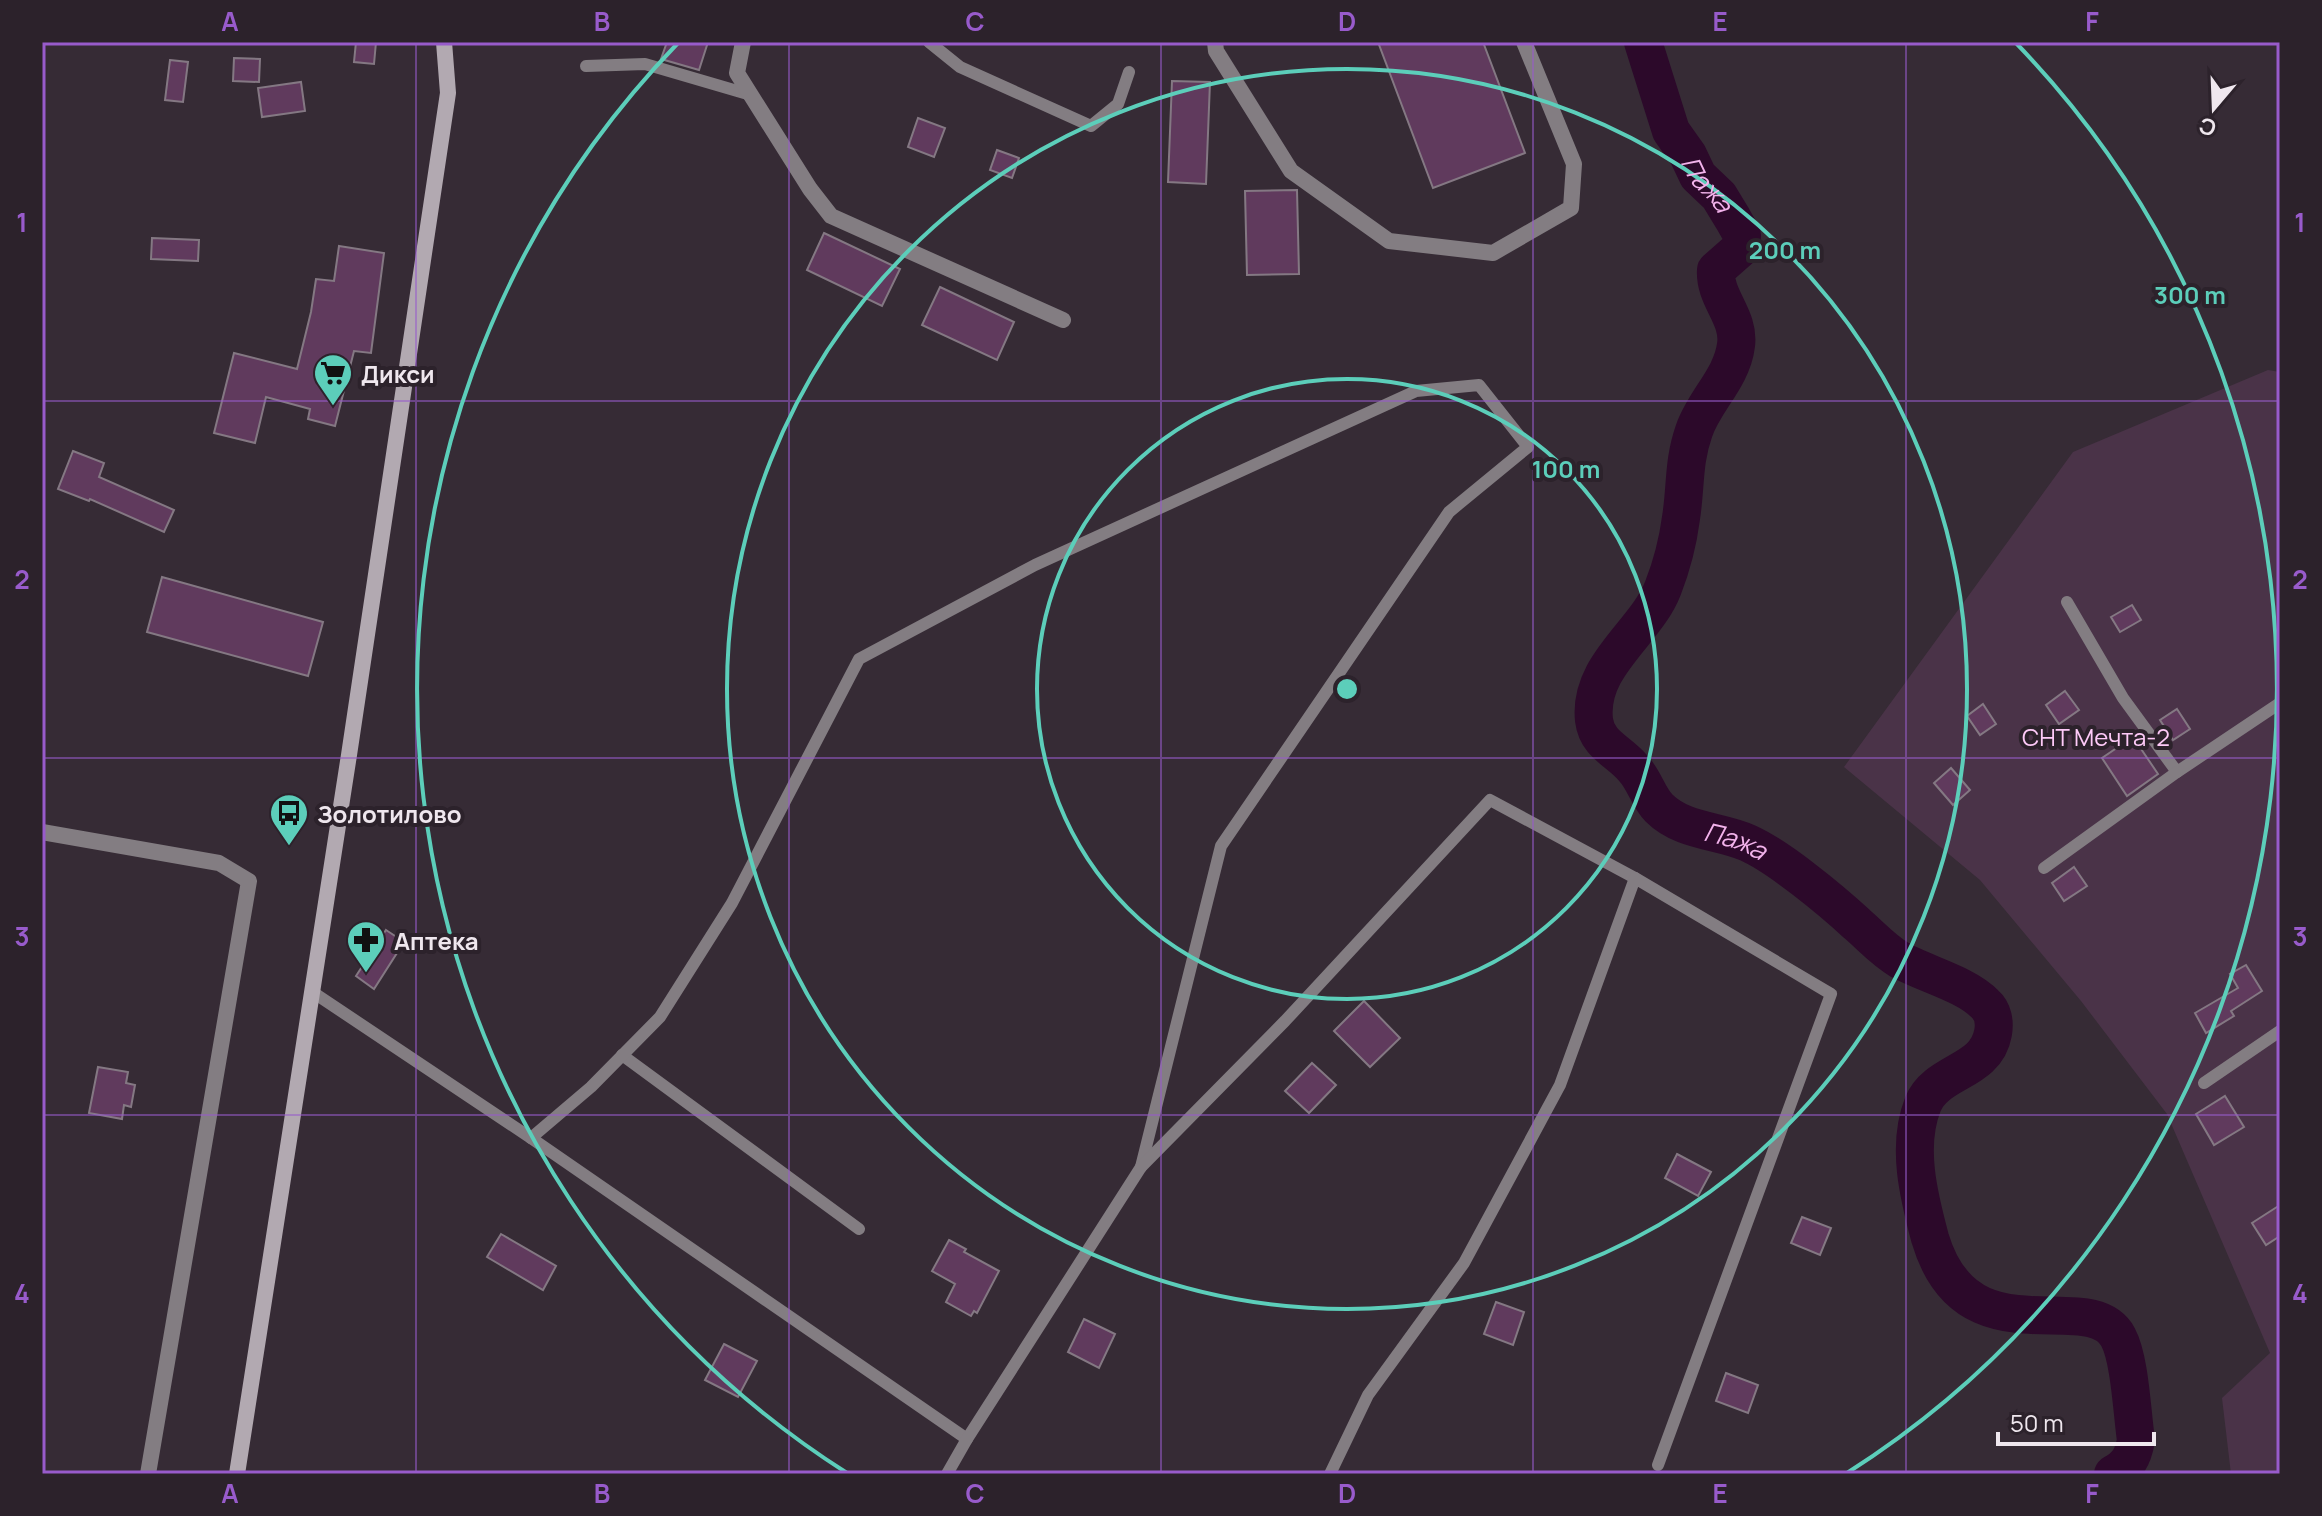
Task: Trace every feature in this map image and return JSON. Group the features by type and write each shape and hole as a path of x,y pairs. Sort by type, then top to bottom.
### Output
{"main road":[{"path":"237,1474 448,93 444,42"}],"street":[{"path":"743,42 737,73 810,189 831,216 1063,320"},
{"path":"1215,42 1216,51 1291,171 1389,241 1493,253 1571,208 1574,164 1524,42"},
{"path":"42,832 219,863 249,881 148,1474"}],"lane":[{"path":"929,42 960,67 1091,126 1118,104 1129,72"},
{"path":"586,66 645,64 751,95"},
{"path":"531,1138 591,1087 660,1017 732,903 859,659 1035,565 1416,391 1479,385 1528,447 1449,512 1221,846 1141,1167"},
{"path":"2067,602 2123,698 2177,772"},
{"path":"2044,868 2177,772 2280,703"},
{"path":"947,1474 1141,1167 1285,1021 1490,800 1635,878 1831,994 1658,1465"},
{"path":"1330,1474 1368,1395 1464,1263 1560,1085 1635,878"},
{"path":"311,991 531,1138 967,1439"},
{"path":"2204,1083 2280,1031"},
{"path":"622,1055 859,1229"}],"green space":[{"name":"СНТ Мечта-2","path":"2268,370 2280,372 2280,1474 2231,1474 2222,1398 2270,1353 2167,1114 2081,1001 1980,880 1844,767 2073,452"}],"building":[{"path":"356,42 376,42 374,64 354,62"},
{"path":"667,42 708,42 699,70 661,59"},
{"path":"1378,42 1483,42 1525,153 1433,188"},
{"path":"234,58 260,59 259,82 233,81"},
{"path":"170,60 188,62 183,102 165,100"},
{"path":"1172,81 1210,82 1206,184 1168,182"},
{"path":"301,82 305,111 262,117 258,88"},
{"path":"918,118 945,128 934,157 908,147"},
{"path":"997,150 1019,158 1012,178 990,170"},
{"path":"1297,190 1299,274 1247,275 1245,191"},
{"path":"824,233 900,269 882,306 807,270"},
{"path":"152,238 199,240 198,261 151,259"},
{"path":"339,246 384,253 371,353 354,351 335,426 308,419 310,409 266,397 255,443 214,433 234,353 297,369 316,279 334,281"},
{"path":"940,287 1014,322 997,360 922,325"},
{"path":"73,451 104,463 99,477 174,510 164,532 90,499 58,489"},
{"path":"162,577 323,622 308,676 147,632"},
{"path":"2132,605 2141,620 2120,632 2111,617"},
{"path":"2065,691 2079,710 2059,724 2046,705"},
{"path":"1983,704 1996,724 1980,735 1967,716"},
{"path":"2177,709 2190,729 2173,740 2160,720"},
{"path":"2133,737 2158,774 2127,796 2102,758"},
{"path":"1951,768 1970,790 1953,805 1934,783"},
{"path":"2074,867 2087,886 2064,901 2052,883"},
{"path":"386,930 404,942 374,989 356,976"},
{"path":"2246,965 2262,991 2231,1011 2234,1016 2206,1033 2195,1013 2238,988 2230,974"},
{"path":"1364,1001 1400,1038 1370,1067 1334,1031"},
{"path":"1312,1063 1336,1085 1309,1113 1285,1091"},
{"path":"98,1067 128,1072 126,1083 135,1085 131,1107 124,1105 122,1119 89,1113"},
{"path":"2225,1096 2244,1127 2214,1145 2196,1114"},
{"path":"1677,1154 1711,1172 1698,1196 1665,1178"},
{"path":"2280,1205 2280,1236 2266,1245 2252,1223"},
{"path":"1802,1217 1831,1228 1820,1255 1791,1243"},
{"path":"501,1234 556,1266 543,1290 487,1257"},
{"path":"949,1240 999,1271 977,1313 974,1311 971,1316 946,1302 955,1284 932,1271"},
{"path":"1496,1302 1524,1312 1513,1345 1484,1334"},
{"path":"1084,1319 1115,1334 1099,1368 1068,1352"},
{"path":"724,1344 757,1361 738,1397 705,1380"},
{"path":"1726,1373 1758,1385 1748,1413 1716,1401"}],"waterway":[{"name":"Пажа","path":"1643,42 1671,131 1698,176 1719,196 1742,235 1741,248 1716,270 1719,290 1734,325 1736,345 1724,379 1699,420 1690,442 1678,535 1663,588 1600,682 1595,700 1596,729 1604,742 1637,772 1655,804 1669,816 1761,850 1789,868 1894,956 1967,991 1990,1010 1994,1025 1989,1046 1971,1064 1930,1093 1918,1120 1916,1171 1930,1238 1948,1276 1971,1299 1998,1311 2082,1317 2103,1323 2118,1337 2128,1372 2136,1440 2129,1460 2113,1474"}],"place":[{"name":"Дикси","path":"333,407"},
{"name":"Золотилово","path":"289,847"},
{"name":"Аптека","path":"366,974"}]}
